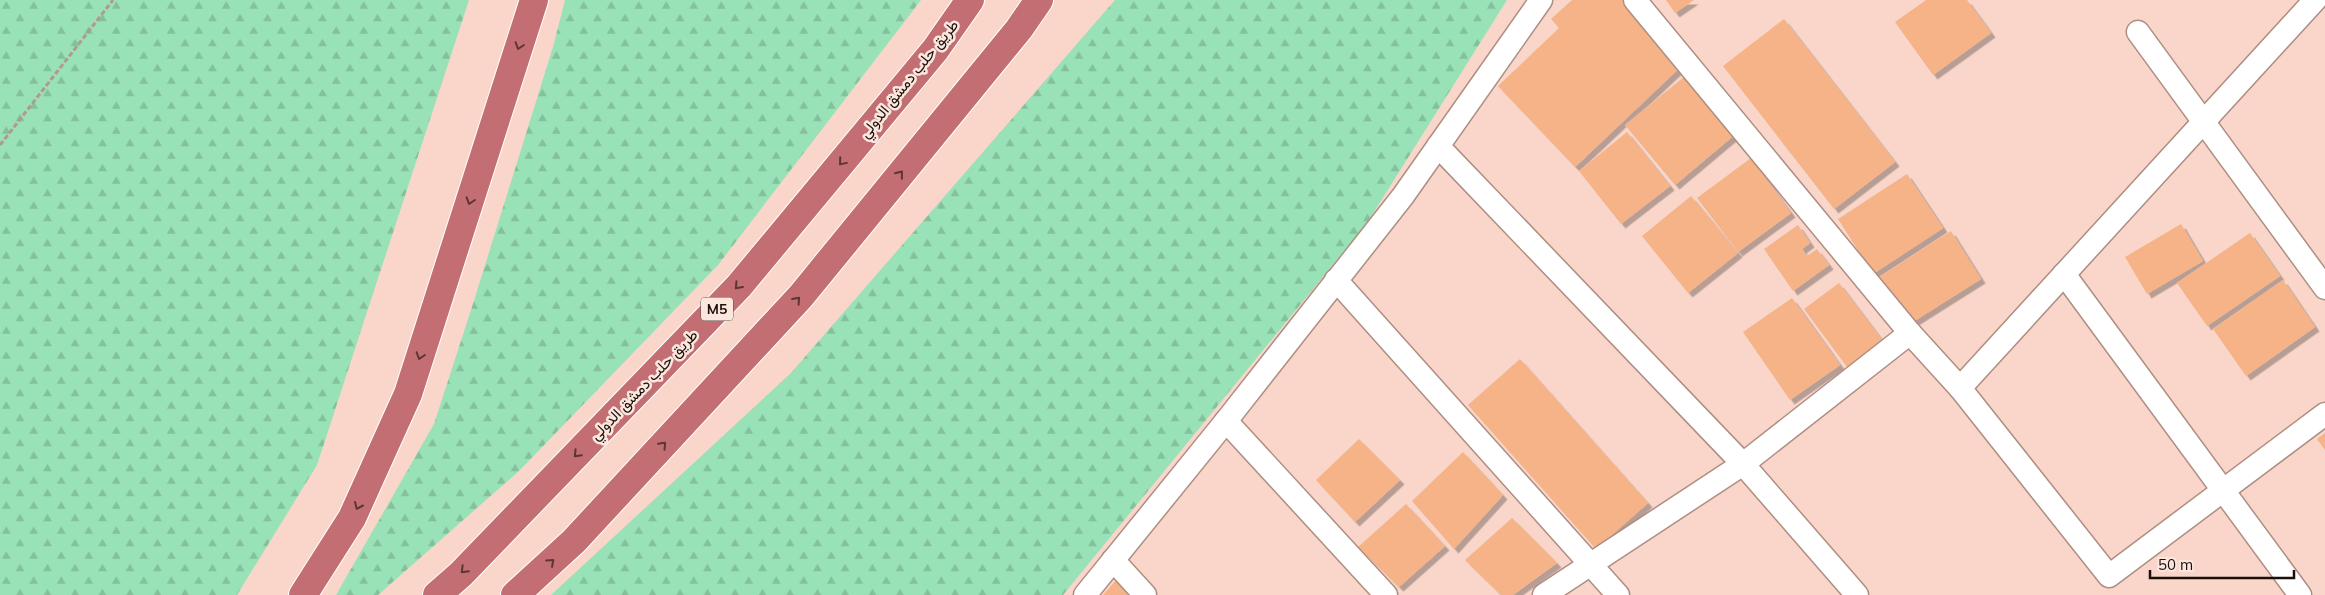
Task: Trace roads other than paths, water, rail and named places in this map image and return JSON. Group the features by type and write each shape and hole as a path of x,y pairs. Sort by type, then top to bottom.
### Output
{"highway":[{"path":"302,595 352,518 408,394 534,0"},
{"name":"طريق حلب دمشق الدولي","path":"437,595 468,566 739,286 935,50 970,0"},
{"path":"515,595 574,541 801,296 1019,29 1039,0"},
{"path":"1019,29 1047,0"}],"street":[{"path":"1085,595 1226,421 1403,196 1541,0"},
{"path":"1635,0 1910,333 1960,388 2109,576 2325,414"},
{"path":"1960,388 2315,0"},
{"path":"2138,32 2325,288"},
{"path":"1438,146 1743,464 1857,595"},
{"path":"2064,274 2300,595"},
{"path":"1336,280 1618,595"},
{"path":"1544,595 1743,464 1910,333"},
{"path":"1226,421 1386,595"},
{"path":"1113,560 1145,595"}]}
